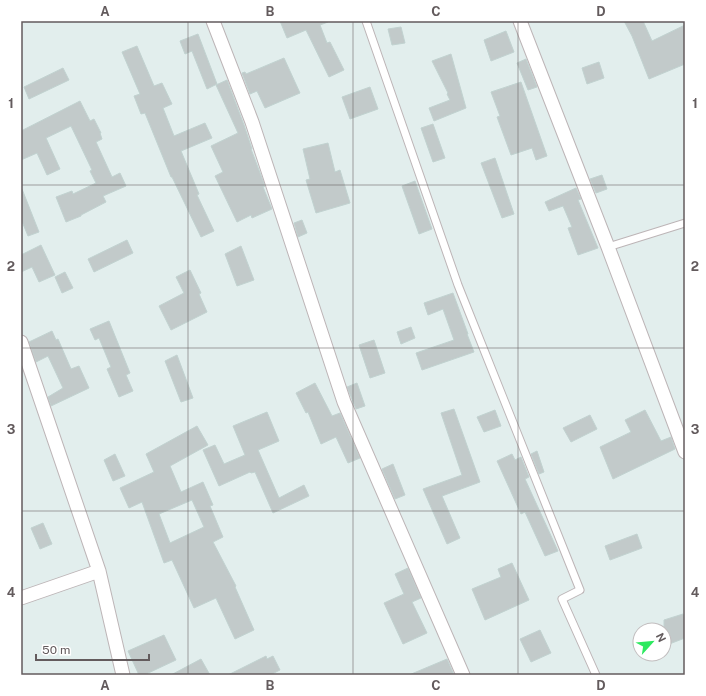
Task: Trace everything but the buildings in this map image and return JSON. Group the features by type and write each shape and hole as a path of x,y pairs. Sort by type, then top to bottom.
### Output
{"street":[{"path":"213,21 252,122 344,402 463,675"},
{"path":"520,21 608,247 685,452"},
{"path":"21,342 99,571 123,675"},
{"path":"21,598 99,571"}],"lane":[{"path":"366,21 458,285 580,590 562,599 596,675"},
{"path":"608,247 685,223"}]}
